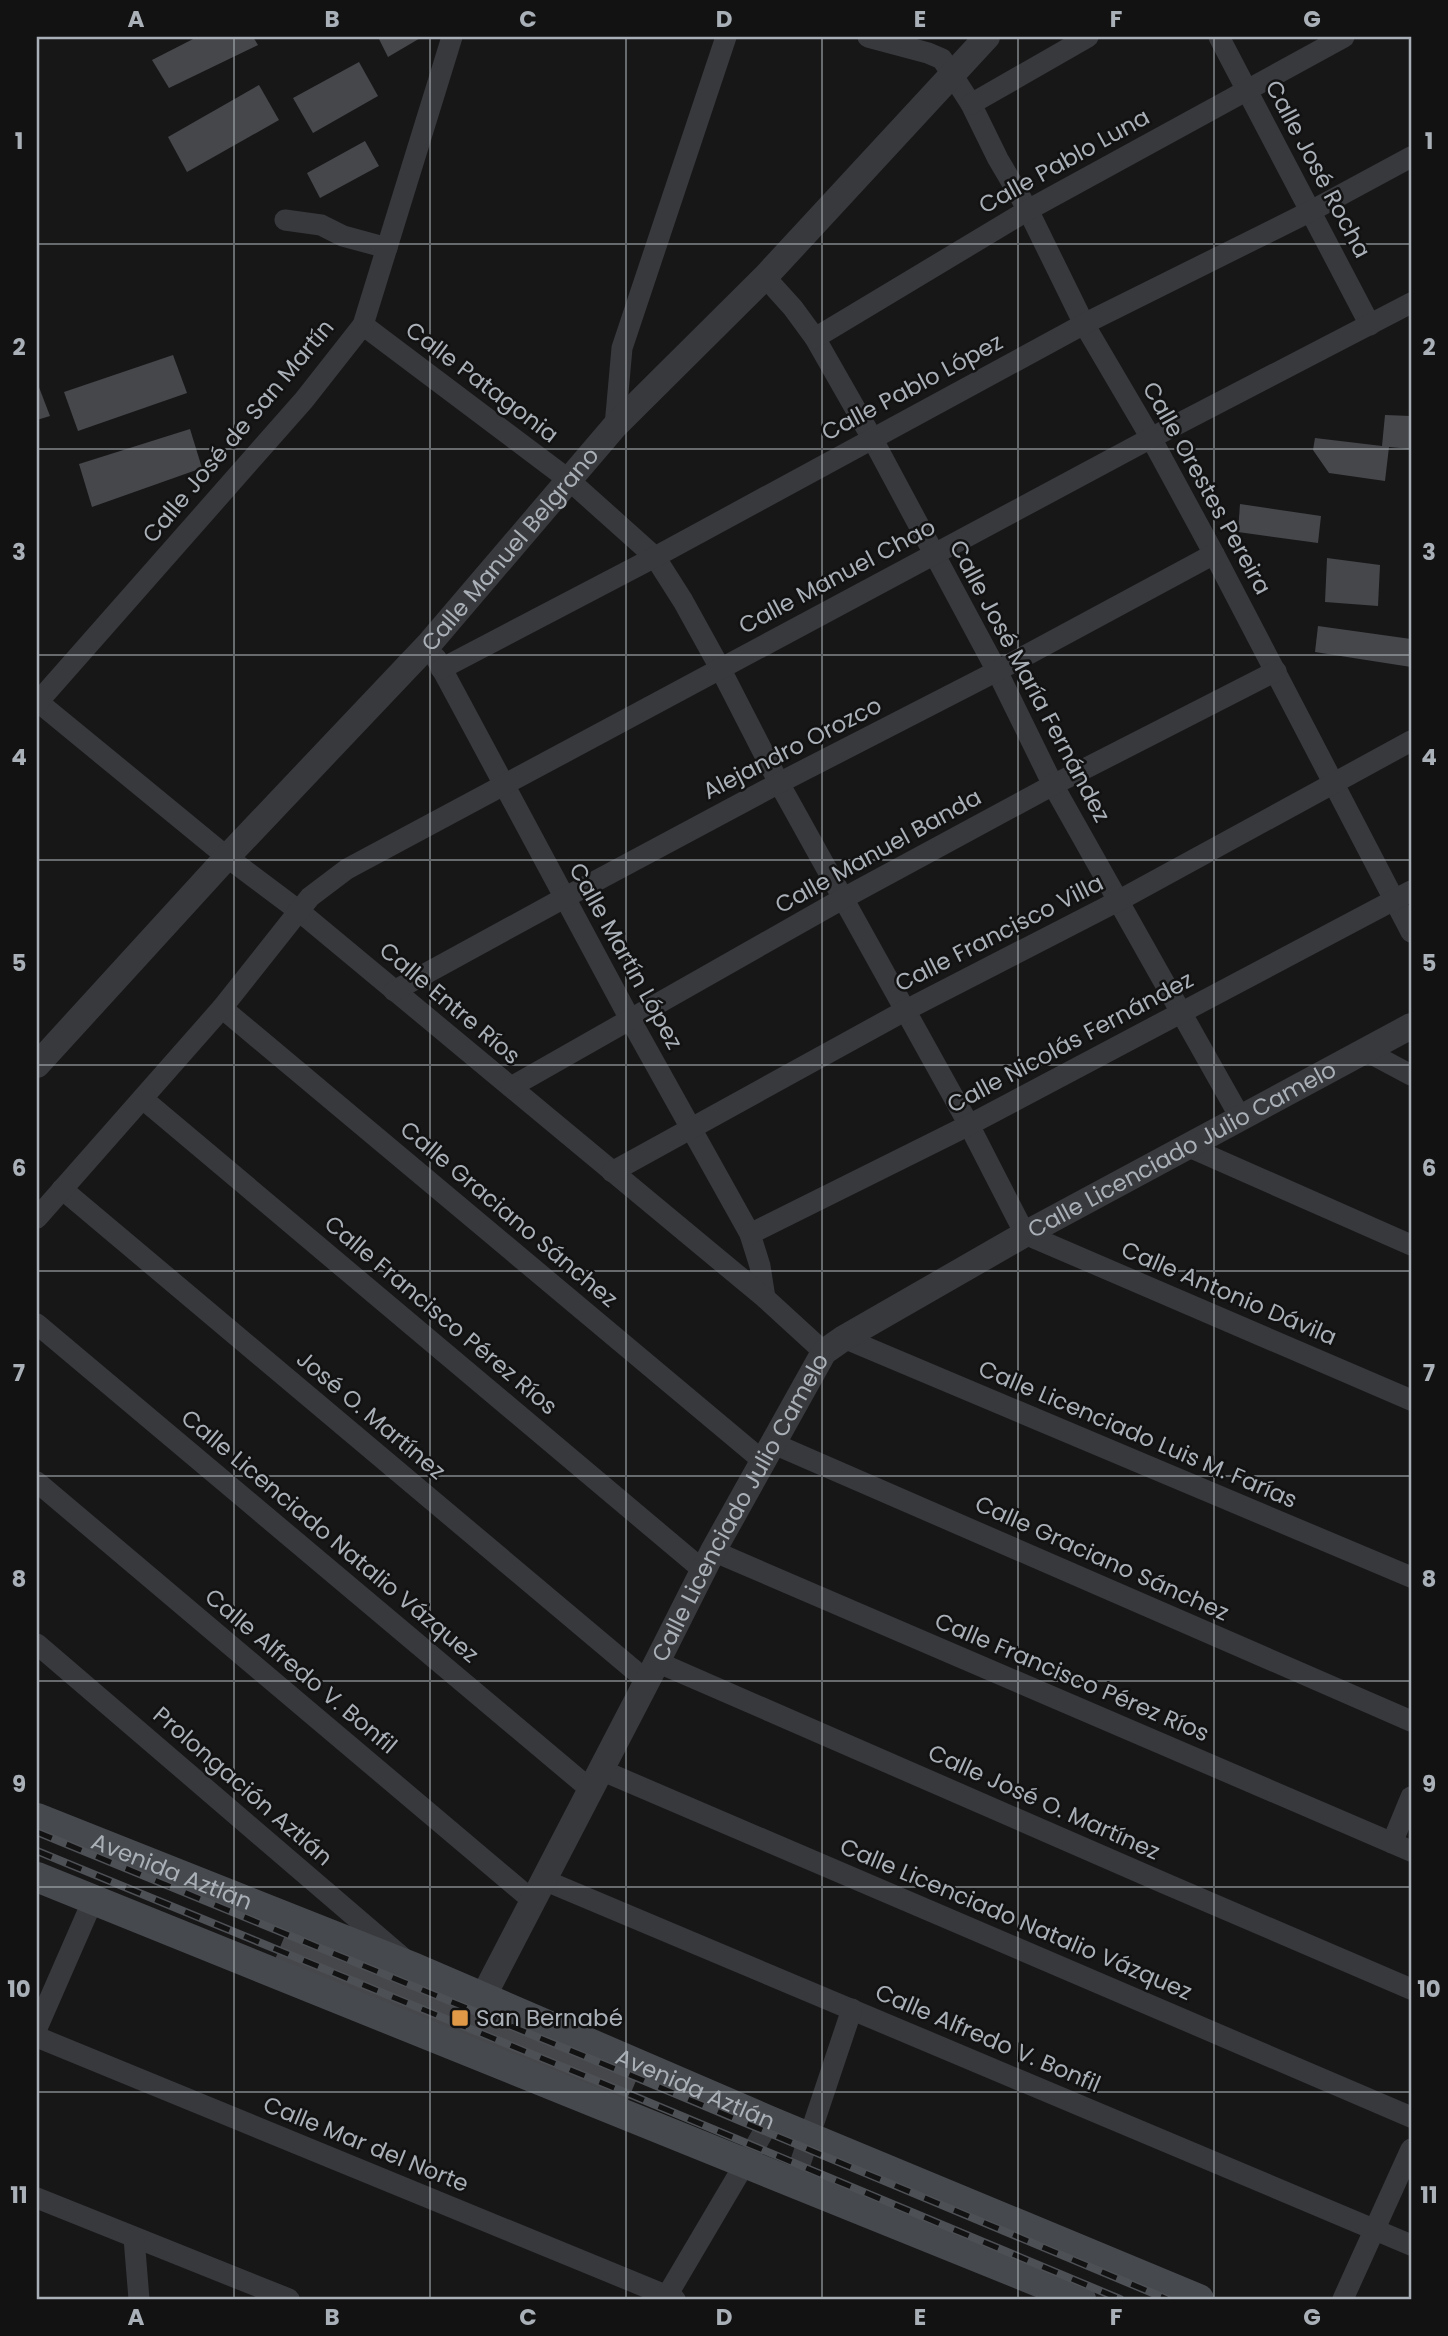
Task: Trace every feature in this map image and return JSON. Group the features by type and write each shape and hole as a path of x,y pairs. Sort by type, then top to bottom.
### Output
{"main road":[{"name":"Avenida Aztlán","path":"37,1818 415,1968 770,2122 1199,2299"},
{"path":"37,1877 1081,2299"}],"street":[{"name":"Calle José de San Martín","path":"37,702 304,400 363,325 452,37"},
{"path":"615,426 622,348 726,37"},
{"path":"868,37 928,53 942,59 952,72"},
{"name":"Calle Manuel Belgrano","path":"37,1065 227,857 429,644 615,426 765,277 987,37"},
{"path":"971,104 1088,37"},
{"name":"Calle José Rocha","path":"1219,37 1370,325"},
{"name":"Calle Pablo Luna","path":"815,338 1028,210 1344,37"},
{"name":"Calle Orestes Pereira","path":"952,72 1028,210 1084,324 1152,438 1214,554 1332,784 1403,896 1411,932"},
{"name":"Calle Pablo López","path":"441,669 655,557 1084,324 1311,211 1411,157"},
{"path":"285,220 321,225 343,236 387,248"},
{"name":"Calle José María Fernández","path":"765,277 815,338 872,438 997,671 1053,785 1240,1117"},
{"name":"Calle Manuel Chao","path":"37,1218 222,1008 310,897 347,869 1152,438 1411,303"},
{"name":"Calle Patagonia","path":"363,325 569,481 655,557 720,668 779,783 969,1125 1025,1234"},
{"name":"Alejandro Orozco","path":"394,991 779,783 997,671 1214,554"},
{"name":"Calle Martín López","path":"429,644 503,786 750,1234 760,1266 765,1298"},
{"name":"Calle Manuel Banda","path":"511,1087 844,898 1053,785 1276,671"},
{"name":"Calle Entre Ríos","path":"37,702 227,857 299,911 765,1298 834,1345"},
{"name":"Calle Francisco Villa","path":"612,1172 906,1010 1118,901 1411,741"},
{"name":"Calle Nicolás Fernández","path":"750,1234 969,1125 1403,896"},
{"name":"Calle Graciano Sánchez","path":"222,1008 767,1452 1411,1721"},
{"name":"Calle Licenciado Julio Camelo","path":"483,1997 708,1561 767,1452 834,1345 1025,1234 1411,1026"},
{"path":"1366,1051 1411,1075"},
{"name":"Calle Francisco Pérez Ríos","path":"143,1099 708,1561 1401,1847"},
{"path":"1189,1147 1411,1245"},
{"name":"José O. Martínez","path":"62,1189 652,1671"},
{"name":"Calle Antonio Dávila","path":"1025,1234 1411,1400"},
{"name":"Calle Licenciado Natalio Vázquez","path":"37,1324 596,1779 1411,2118"},
{"name":"Calle Licenciado Luis M. Farías","path":"834,1345 1411,1577"},
{"name":"Calle Alfredo V. Bonfil","path":"37,1482 538,1890 852,2009 1411,2245"},
{"name":"Prolongación Aztlán","path":"37,1644 415,1968"},
{"name":"Calle José O. Martínez","path":"652,1671 1411,1989"},
{"path":"1401,1847 1411,1797"},
{"path":"37,2028 93,1900"},
{"path":"794,2182 852,2009"},
{"name":"Calle Mar del Norte","path":"37,2037 669,2298"},
{"path":"669,2298 770,2122"},
{"path":"1343,2299 1411,2149"},
{"path":"37,2198 289,2299"},
{"path":"134,2238 139,2299"}],"building":[{"path":"197,37 253,37 258,45 169,88 152,60"},
{"path":"378,37 422,37 388,57"},
{"path":"359,62 378,96 313,133 293,98"},
{"path":"259,85 279,120 187,172 168,137"},
{"path":"365,141 379,166 320,198 307,173"},
{"path":"173,355 187,393 78,431 64,392"},
{"path":"37,382 50,416 37,420"},
{"path":"1385,415 1411,416 1411,449 1389,447 1385,481 1329,473 1313,450 1315,438 1382,446"},
{"path":"190,429 202,468 92,507 79,464"},
{"path":"1240,504 1321,516 1318,543 1238,532"},
{"path":"1327,558 1380,565 1378,606 1325,602"},
{"path":"1318,626 1411,639 1411,667 1315,652"},
{"path":"293,1916 645,2059 623,2112 271,1969"}],"railway":[{"path":"37,1832 1167,2299"},
{"path":"37,1851 1120,2299"}],"place":[{"name":"San Bernabé","path":"460,2018"}]}
